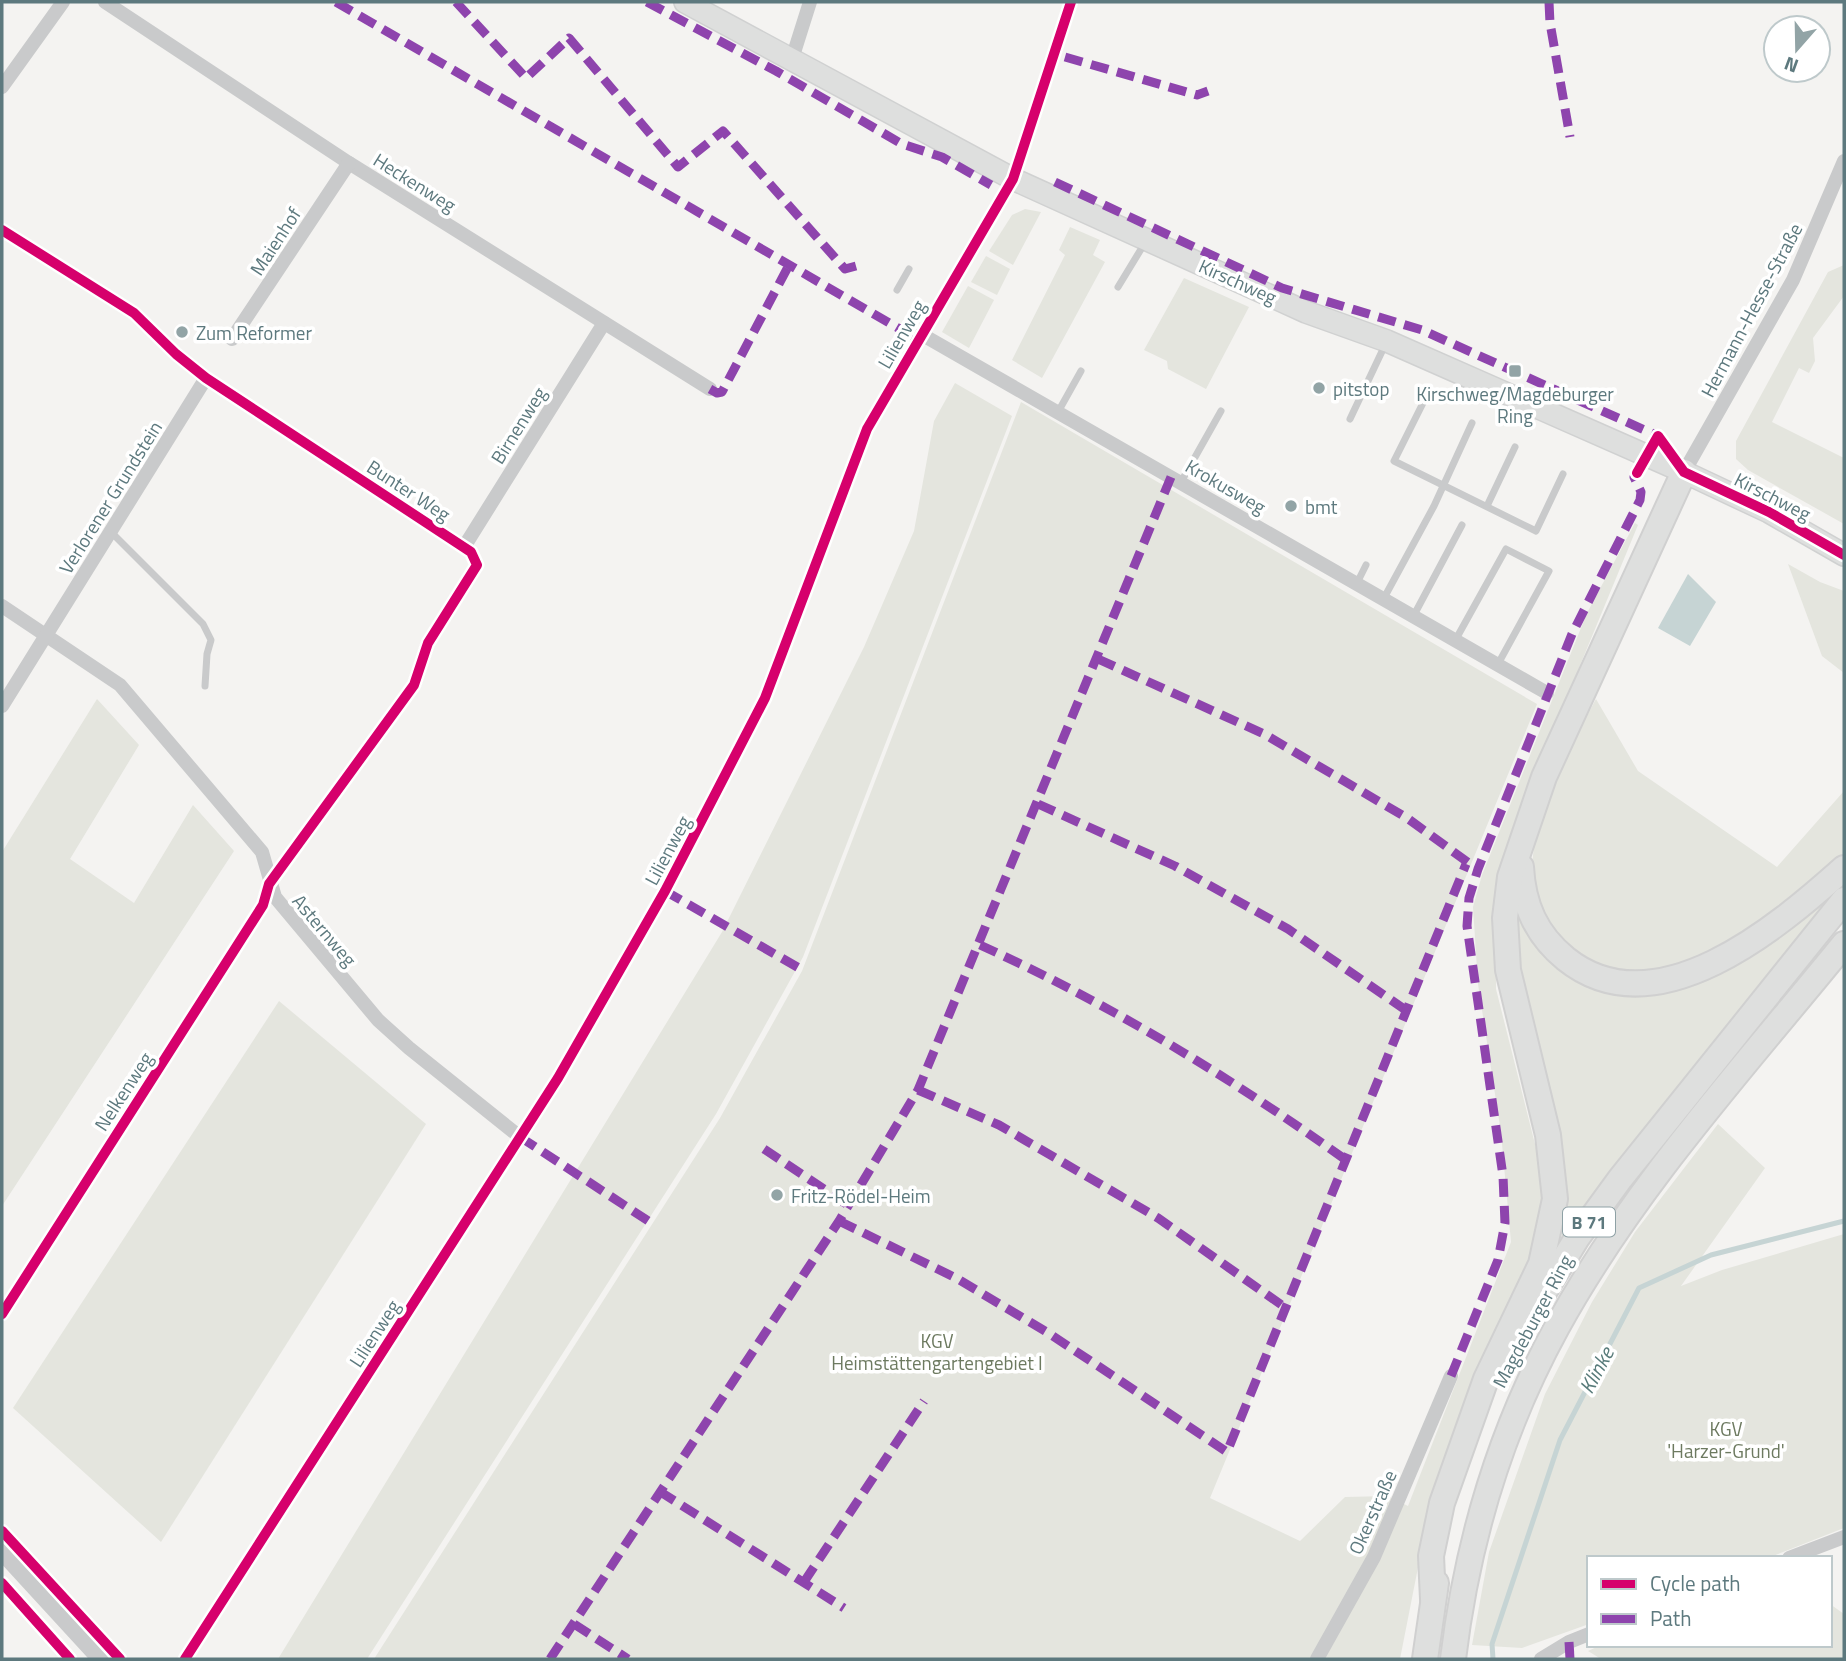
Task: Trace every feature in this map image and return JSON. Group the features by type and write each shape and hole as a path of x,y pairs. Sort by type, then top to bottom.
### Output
{"highway":[{"path":"1433,1599 1431,1556 1451,1472 1486,1379 1541,1264 1553,1221 1555,1189 1551,1150 1511,990 1505,945 1508,890 1523,832 1571,715 1684,472"},
{"path":"1523,832 1523,891 1531,918 1541,933 1562,956 1586,973 1627,984 1672,979 1718,960 1780,920 1844,868"},
{"name":"Magdeburger Ring","path":"1425,1659 1433,1599 1455,1504 1478,1434 1515,1348 1554,1274 1620,1179 1844,900"},
{"name":"Magdeburger Ring","path":"1453,1659 1469,1563 1492,1479 1512,1422 1558,1326 1601,1255 1644,1193 1844,944"}],"main road":[{"name":"Kirschweg","path":"685,2 1013,179 1306,312 1387,341 1684,472 1769,512 1844,555"}],"street":[{"path":"2,87 63,2"},
{"name":"Heckenweg","path":"105,2 349,163 710,389"},
{"path":"792,59 810,2"},
{"name":"Lilienweg","path":"185,1659 520,1137 607,993 746,738 782,656 867,429 1013,179 1071,2"},
{"name":"Hermann-Hesse-Straße","path":"1684,472 1793,280 1844,161"},
{"name":"Maienhof","path":"232,339 349,163"},
{"name":"Bunter Weg","path":"2,230 134,313 176,354 206,377 464,547"},
{"name":"Birnenweg","path":"464,547 604,323"},
{"name":"Krokusweg","path":"921,334 1305,550 1548,693"},
{"name":"Verlorener Grundstein","path":"2,706 206,377"},
{"path":"269,884 414,685 428,643 477,567 475,558 464,547"},
{"name":"Asternweg","path":"2,606 123,688 262,852 268,868 269,884 283,908 378,1020 408,1048 520,1137"},
{"name":"Nelkenweg","path":"2,1314 263,905 269,884"},
{"name":"Okerstraße","path":"1317,1659 1374,1557 1451,1376"},
{"path":"1794,1556 1844,1537"},
{"path":"2,1551 101,1659"},
{"path":"1541,1659 1587,1635"}],"lane":[{"path":"1118,287 1146,240"},
{"path":"897,290 909,270"},
{"path":"1350,419 1387,341"},
{"path":"1058,412 1081,371"},
{"path":"1423,401 1394,461 1536,531 1563,474"},
{"path":"1181,482 1221,411"},
{"path":"1384,598 1472,424"},
{"path":"1487,506 1515,447"},
{"path":"1414,615 1462,525"},
{"path":"111,532 203,624 212,640 206,654 205,686"},
{"path":"1456,639 1506,549 1549,570 1498,664"},
{"path":"1357,583 1366,565"}],"green space":[{"path":"1025,209 1041,212 1013,265 989,251 1012,215"},
{"path":"1070,227 1100,240 1093,255 1105,262 1042,378 1012,360 1065,255 1059,250"},
{"path":"986,256 1010,269 997,295 971,282"},
{"path":"1844,265 1844,296 1813,338 1815,361 1809,373 1799,368 1772,422 1844,458 1844,524 1748,470 1736,459 1736,441 1828,272"},
{"path":"1184,278 1249,307 1206,389 1168,369 1167,361 1144,350"},
{"path":"968,286 994,300 969,348 942,332"},
{"path":"955,383 1012,416 803,957 716,1114 367,1659 278,1659 722,932 864,647 914,531 934,421"},
{"name":"KGV Heimstättengartengebiet I","path":"1021,402 1537,704 1210,1498 1300,1541 1345,1497 1388,1496 1408,1506 1511,1242 1501,1133 1478,984 1473,907 1482,875 1587,613 1635,523 1638,525 1514,825 1496,905 1496,989 1541,1168 1544,1203 1535,1247 1424,1537 1400,1659 374,1659 720,1118 802,971"},
{"path":"1788,564 1820,582 1844,591 1844,673 1822,656"},
{"path":"97,699 139,745 70,859 134,903 193,805 234,851 2,1206 2,852"},
{"path":"1596,699 1638,771 1777,867 1844,791 1844,856 1751,928 1697,959 1670,969 1627,973 1602,965 1577,951 1550,927 1536,897 1532,864 1538,830 1549,794"},
{"path":"1844,884 1708,1051 1560,1244 1567,1202 1565,1169 1516,959 1515,908 1629,993"},
{"path":"279,1001 426,1124 161,1542 13,1408"},
{"name":"KGV 'Harzer-Grund'","path":"1718,1124 1765,1168 1681,1286 1722,1270 1844,1234 1844,1528 1773,1556 1587,1556 1587,1625 1522,1648 1472,1645 1489,1552 1545,1394 1592,1302 1635,1232"},
{"path":"1832,1605 1844,1614 1844,1659 1601,1659 1588,1651 1597,1647 1832,1647"}],"shaded area":[{"path":"1688,574 1716,602 1690,646 1658,628"}],"waterway":[{"name":"Klinke","path":"1493,1659 1492,1644 1560,1440 1639,1288 1711,1255 1844,1221"}],"marked path":[{"path":"336,2 910,335 921,334"},
{"path":"456,2 526,78 569,38 678,167 723,131 845,269 856,266"},
{"path":"647,2 776,71 902,144 942,157 991,185"},
{"path":"1549,2 1550,23 1570,137"},
{"path":"1065,57 1197,95 1208,91"},
{"path":"1055,182 1282,288 1422,330 1658,436 1654,442"},
{"path":"710,389 717,393 722,392 789,265"},
{"path":"1451,1376 1498,1260 1505,1223 1503,1176 1467,926 1469,898 1478,869 1572,634 1640,500 1641,492 1634,477 1639,469"},
{"path":"550,1659 839,1221 918,1090 1171,477"},
{"path":"1098,659 1264,734 1407,818 1473,866"},
{"path":"1038,804 1175,866 1288,929 1407,1011"},
{"path":"839,1221 956,1278 1050,1334 1227,1452 1466,864"},
{"path":"665,891 799,968"},
{"path":"980,945 1076,992 1168,1044 1258,1100 1346,1160"},
{"path":"918,1090 999,1125 1158,1218 1286,1308"},
{"path":"520,1137 653,1224"},
{"path":"764,1149 848,1205"},
{"path":"804,1582 924,1401"},
{"path":"659,1491 844,1608"},
{"path":"574,1624 628,1659"},
{"path":"1569,1642 1570,1659"}],"cycle path":[{"path":"185,1659 558,1078 665,891 765,698 867,429 1013,179 1071,2"},
{"path":"2,230 134,313 176,354 206,378 471,552 477,565 428,643 414,685 269,884 263,905 2,1314"},
{"path":"1637,473 1658,436 1684,472 1769,512 1844,555"},
{"path":"2,1531 120,1659"},
{"path":"2,1583 70,1659"}],"place":[{"name":"Zum Reformer","path":"182,332"},
{"name":"Kirschweg/Magdeburger Ring","path":"1515,371"},
{"name":"pitstop","path":"1319,388"},
{"name":"bmt","path":"1291,506"},
{"name":"Fritz-Rödel-Heim","path":"777,1195"}]}
